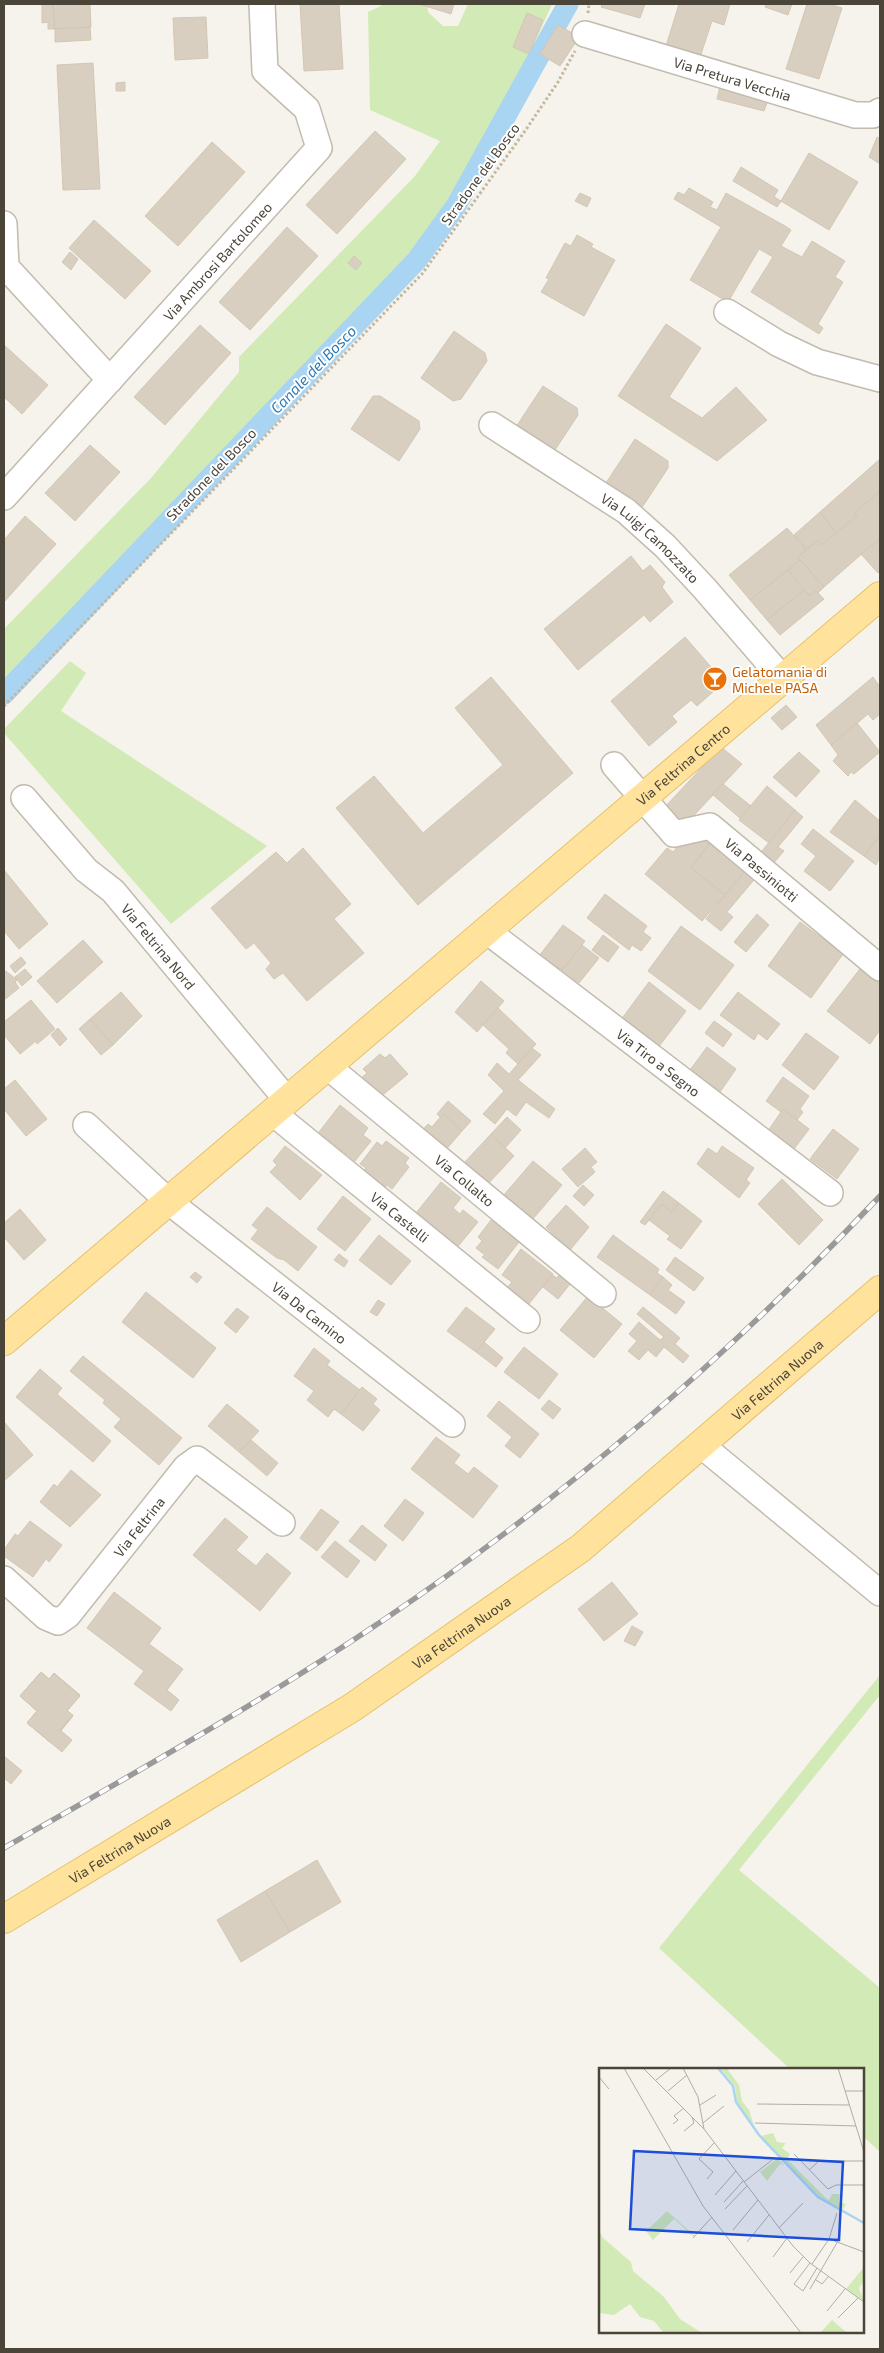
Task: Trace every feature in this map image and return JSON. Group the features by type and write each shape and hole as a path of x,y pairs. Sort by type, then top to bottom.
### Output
{"main road":[{"name":"Via Feltrina Centro","path":"487,931 880,596"},
{"path":"4,1341 487,931"},
{"name":"Via Feltrina Nuova","path":"4,1919 353,1707 581,1548 880,1290"}],"street":[{"name":"Via Ambrosi Bartolomeo","path":"4,497 319,148 307,109 265,71 262,4"},
{"name":"Via Pretura Vecchia","path":"585,34 855,115 873,115 880,111"},
{"path":"4,224 6,267 110,380"},
{"path":"727,312 779,344 816,362 880,379"},
{"name":"Via Luigi Camozzato","path":"492,426 626,511 665,546 783,679"},
{"path":"614,765 643,798"},
{"name":"Via Feltrina Nord","path":"24,798 86,870 114,891 280,1107"},
{"name":"Via Passiniotti","path":"643,798 674,834 710,826 880,968"},
{"name":"Via Tiro a Segno","path":"487,931 830,1193"},
{"name":"Via Collalto","path":"327,1066 602,1294"},
{"name":"Via Castelli","path":"280,1107 527,1320"},
{"name":"Via Da Camino","path":"86,1125 168,1200 452,1424"},
{"path":"701,1445 880,1593"},
{"name":"Via Feltrina","path":"4,1579 46,1617 58,1622 68,1615 186,1467 197,1459 282,1523"}],"path":[{"name":"Stradone del Bosco","path":"4,706 422,274 558,82 585,34 589,4"}],"green space":[{"path":"385,4 427,4 428,12 443,26 458,26 468,4 552,4 504,112 446,213 307,369 227,453 146,531 65,623 4,685 4,629 151,478 239,372 239,357 415,176 440,141 370,110 368,12"},
{"path":"70,661 86,673 61,711 267,846 171,924 4,733 4,729"},
{"path":"880,1675 880,1695 739,1870 880,1988 880,2152 864,2137 864,2068 789,2068 659,1948"}],"building":[{"path":"42,4 53,4 55,29 48,29 48,22 42,23"},
{"path":"53,4 90,4 91,27 55,29"},
{"path":"300,4 339,4 343,69 304,71"},
{"path":"419,4 454,4 451,14"},
{"path":"602,4 645,4 640,18 601,7"},
{"path":"679,4 730,4 724,25 712,21 700,57 666,46"},
{"path":"766,4 792,4 788,15 765,7"},
{"path":"807,4 829,4 842,8 819,79 786,69"},
{"path":"527,13 543,20 529,54 513,47"},
{"path":"206,17 208,58 175,60 173,18"},
{"path":"558,25 579,37 560,66 540,54"},
{"path":"90,27 91,40 55,42 55,29"},
{"path":"93,63 100,189 63,190 57,65"},
{"path":"125,82 125,91 116,91 116,83"},
{"path":"720,86 768,100 764,111 717,99"},
{"path":"375,131 406,159 337,234 306,205"},
{"path":"877,137 880,139 880,164 869,157"},
{"path":"212,142 245,172 178,246 145,216"},
{"path":"809,153 858,182 829,230 781,201"},
{"path":"741,167 778,190 774,197 781,201 777,207 733,181"},
{"path":"689,188 713,202 710,207 717,210 726,193 785,226 791,230 781,246 802,257 812,241 845,261 835,277 843,282 818,324 823,328 819,334 751,292 773,257 759,249 728,302 690,280 721,227 674,199 678,192 684,195"},
{"path":"580,193 591,198 587,207 575,201"},
{"path":"94,220 151,271 125,299 69,248"},
{"path":"287,227 318,256 250,330 219,302"},
{"path":"577,235 593,244 591,247 615,260 584,316 541,292 549,279 546,278 565,243 571,246"},
{"path":"70,252 78,259 71,270 62,262"},
{"path":"354,256 362,263 356,270 348,263"},
{"path":"666,324 701,348 669,397 702,418 736,387 767,420 717,461 618,396"},
{"path":"200,325 231,353 165,425 134,397"},
{"path":"454,331 485,353 487,361 461,399 453,401 421,378"},
{"path":"4,345 48,385 22,414 4,397"},
{"path":"543,386 577,408 578,415 553,453 512,433"},
{"path":"373,396 380,396 419,421 420,429 399,461 351,429"},
{"path":"635,439 668,461 668,468 643,506 637,508 604,486"},
{"path":"90,445 120,472 75,521 45,493"},
{"path":"880,459 880,491 854,513 857,516 836,533 820,512"},
{"path":"880,491 880,538 824,587 798,557 817,541 821,545 857,516 854,513"},
{"path":"820,512 836,533 821,545 817,541 806,549 794,535"},
{"path":"25,516 56,544 4,602 4,540"},
{"path":"787,528 806,549 798,557 800,560 750,600 729,575"},
{"path":"880,539 880,571 878,573 861,554"},
{"path":"631,556 643,571 650,565 665,582 662,587 673,602 650,622 644,615 578,670 544,629"},
{"path":"800,560 824,587 818,593 816,591 809,596 788,570"},
{"path":"788,570 804,590 767,620 750,600"},
{"path":"804,590 809,596 816,591 824,599 780,635 767,620"},
{"path":"685,637 724,682 697,706 691,700 672,716 677,722 649,746 611,701"},
{"path":"491,677 573,773 418,905 336,808 374,776 423,833 503,765 455,708"},
{"path":"873,677 880,687 880,714 873,720 868,714 831,745 816,725"},
{"path":"786,705 797,717 782,730 771,718"},
{"path":"857,723 880,752 854,774 851,772 848,776 833,761 838,755 831,745"},
{"path":"721,747 742,764 683,827 663,809"},
{"path":"799,752 820,771 796,797 773,777"},
{"path":"723,784 751,806 741,819 712,794"},
{"path":"767,786 795,810 769,843 739,820"},
{"path":"855,800 880,821 880,835 864,856 830,832"},
{"path":"795,810 803,817 778,847 784,851 771,866 758,856"},
{"path":"813,829 854,861 830,891 804,871 816,856 801,844"},
{"path":"698,835 709,844 691,868 725,895 702,921 645,874 667,848 673,852 686,836"},
{"path":"880,835 880,857 876,865 864,856"},
{"path":"714,838 748,867 725,895 691,868"},
{"path":"303,848 351,904 334,919 364,953 307,1001 283,973 274,979 266,969 271,963 254,943 246,949 211,908 276,852 287,863"},
{"path":"748,867 758,875 727,912 733,917 721,931 706,919"},
{"path":"4,870 48,924 19,949 4,931"},
{"path":"605,894 647,926 643,932 651,938 641,951 632,945 629,950 587,918"},
{"path":"757,914 769,925 746,952 734,942"},
{"path":"800,922 843,954 811,998 768,966"},
{"path":"563,925 585,941 562,970 539,956"},
{"path":"681,926 734,965 700,1010 648,971"},
{"path":"603,935 619,947 608,962 592,950"},
{"path":"83,940 103,962 57,1003 37,981"},
{"path":"582,945 599,958 579,983 562,970"},
{"path":"21,957 26,963 15,973 10,966"},
{"path":"25,969 32,977 22,986 15,977"},
{"path":"860,969 880,984 880,1030 870,1044 827,1011"},
{"path":"6,971 17,980 15,982 19,988 4,1000 4,973"},
{"path":"481,981 504,1001 477,1032 455,1012"},
{"path":"649,982 686,1011 657,1049 620,1021"},
{"path":"121,992 142,1016 113,1045 90,1019"},
{"path":"738,992 780,1024 767,1040 758,1033 754,1040 720,1015"},
{"path":"31,1000 55,1029 37,1044 36,1041 20,1054 4,1035 4,1022"},
{"path":"498,1008 536,1044 518,1064 506,1053 509,1049 483,1025"},
{"path":"90,1019 113,1045 101,1055 79,1029"},
{"path":"714,1021 732,1034 723,1047 705,1033"},
{"path":"58,1028 67,1039 60,1046 51,1035"},
{"path":"806,1033 839,1057 814,1090 782,1065"},
{"path":"707,1047 736,1069 720,1092 690,1070"},
{"path":"532,1048 541,1055 518,1080 555,1109 549,1118 526,1102 516,1116 507,1109 495,1124 483,1114 504,1091 488,1075 497,1063 509,1074"},
{"path":"380,1054 385,1058 390,1054 408,1074 372,1104 354,1084 367,1073 363,1069"},
{"path":"783,1077 809,1096 800,1109 803,1112 797,1120 783,1109 781,1112 766,1101"},
{"path":"15,1080 47,1119 26,1136 4,1109 4,1089"},
{"path":"448,1101 471,1121 462,1131 443,1114 441,1118 437,1114"},
{"path":"340,1105 368,1128 363,1135 371,1141 355,1161 319,1132"},
{"path":"783,1109 809,1129 794,1149 768,1131"},
{"path":"443,1114 462,1131 443,1153 420,1133 428,1124 432,1127"},
{"path":"507,1117 521,1130 505,1148 491,1134"},
{"path":"833,1129 859,1149 837,1179 810,1159"},
{"path":"491,1134 514,1156 487,1185 463,1164"},
{"path":"386,1141 409,1158 405,1163 409,1167 392,1189 387,1185 383,1190 361,1174 366,1168 360,1164 377,1142 382,1146"},
{"path":"285,1146 322,1175 300,1200 270,1172 277,1165 273,1161"},
{"path":"722,1146 754,1168 746,1180 750,1183 739,1198 697,1164 708,1148 717,1154"},
{"path":"585,1148 597,1162 591,1167 595,1172 578,1187 562,1169"},
{"path":"533,1161 562,1185 532,1220 503,1196"},
{"path":"782,1179 823,1220 799,1245 758,1204"},
{"path":"441,1182 461,1198 453,1208 460,1214 463,1210 478,1222 455,1250 431,1230 433,1227 416,1213"},
{"path":"583,1185 594,1195 584,1206 573,1196"},
{"path":"663,1191 679,1203 672,1212 662,1204 645,1225 640,1222"},
{"path":"343,1196 371,1219 345,1251 317,1229"},
{"path":"679,1203 702,1221 681,1249 667,1239 670,1236 649,1220 662,1204 672,1212"},
{"path":"566,1205 589,1227 570,1250 546,1227"},
{"path":"267,1207 317,1247 298,1271 251,1239 258,1230 252,1225"},
{"path":"20,1209 46,1240 24,1260 4,1237 4,1223"},
{"path":"495,1215 523,1237 498,1269 482,1257 485,1255 476,1248 482,1241 478,1237"},
{"path":"379,1235 411,1261 391,1285 359,1260"},
{"path":"613,1235 659,1269 657,1273 663,1277 650,1295 597,1257"},
{"path":"521,1249 553,1274 528,1305 506,1289 512,1282 502,1275"},
{"path":"339,1254 348,1261 344,1267 334,1260"},
{"path":"675,1257 704,1278 694,1291 666,1270"},
{"path":"562,1271 574,1279 558,1299 543,1287 552,1275 557,1278"},
{"path":"195,1272 202,1277 197,1283 190,1277"},
{"path":"663,1277 672,1285 668,1290 685,1302 676,1314 650,1295"},
{"path":"146,1292 216,1348 193,1378 122,1322"},
{"path":"588,1296 622,1324 594,1358 560,1330"},
{"path":"378,1300 385,1304 377,1316 370,1312"},
{"path":"466,1307 495,1329 476,1352 447,1331"},
{"path":"643,1307 680,1338 675,1344 689,1356 683,1363 664,1347 656,1357 648,1350 639,1360 628,1351 637,1341 629,1334 639,1322 660,1340 664,1337 637,1314"},
{"path":"237,1308 249,1317 236,1333 224,1323"},
{"path":"484,1342 503,1358 496,1367 476,1352"},
{"path":"524,1347 558,1374 539,1399 504,1372"},
{"path":"314,1348 330,1361 327,1365 360,1390 341,1414 334,1409 328,1417 307,1400 314,1391 294,1376"},
{"path":"83,1356 182,1438 159,1465 114,1427 121,1419 103,1403 105,1400 70,1371"},
{"path":"40,1369 62,1388 57,1394 111,1441 93,1462 16,1397"},
{"path":"362,1387 377,1399 373,1404 380,1410 363,1431 341,1414"},
{"path":"549,1400 561,1409 553,1419 541,1409"},
{"path":"499,1401 539,1434 520,1458 505,1446 512,1437 487,1416"},
{"path":"227,1404 259,1431 239,1452 208,1426"},
{"path":"4,1422 33,1455 4,1481"},
{"path":"436,1437 460,1455 454,1463 468,1474 474,1467 498,1486 473,1518 411,1469"},
{"path":"251,1440 278,1463 267,1476 239,1452"},
{"path":"71,1470 101,1495 70,1527 40,1502 54,1484 57,1487"},
{"path":"405,1499 424,1513 403,1541 384,1526"},
{"path":"321,1509 339,1522 317,1551 300,1538"},
{"path":"225,1518 248,1537 236,1550 256,1566 267,1553 291,1573 260,1611 193,1555"},
{"path":"30,1521 62,1545 49,1562 46,1559 33,1577 4,1556 4,1550 15,1534 18,1536"},
{"path":"362,1525 387,1545 375,1561 349,1541"},
{"path":"335,1541 360,1561 347,1578 321,1557"},
{"path":"612,1582 638,1614 604,1641 578,1609"},
{"path":"114,1592 161,1628 149,1644 183,1669 167,1690 179,1700 171,1711 134,1684 144,1671 87,1628"},
{"path":"632,1626 643,1632 635,1646 624,1641"},
{"path":"41,1672 49,1679 54,1673 80,1695 67,1710 73,1716 51,1743 27,1723 37,1711 20,1696"},
{"path":"41,1672 49,1679 54,1674 80,1696 67,1711 73,1715 60,1730 72,1740 62,1752 27,1723 37,1711 20,1696"},
{"path":"4,1756 22,1771 11,1784 4,1778"},
{"path":"317,1860 341,1902 290,1932 265,1891"},
{"path":"265,1891 290,1932 241,1962 217,1920"}],"waterway":[{"name":"Canale del Bosco","path":"4,694 417,260 456,206 568,4"}],"railway":[{"path":"4,1848 195,1738 289,1681 382,1621 515,1525 580,1475 704,1368 823,1255 880,1196"}],"place":[{"name":"Gelatomania di Michele PASA","path":"715,679"}]}
